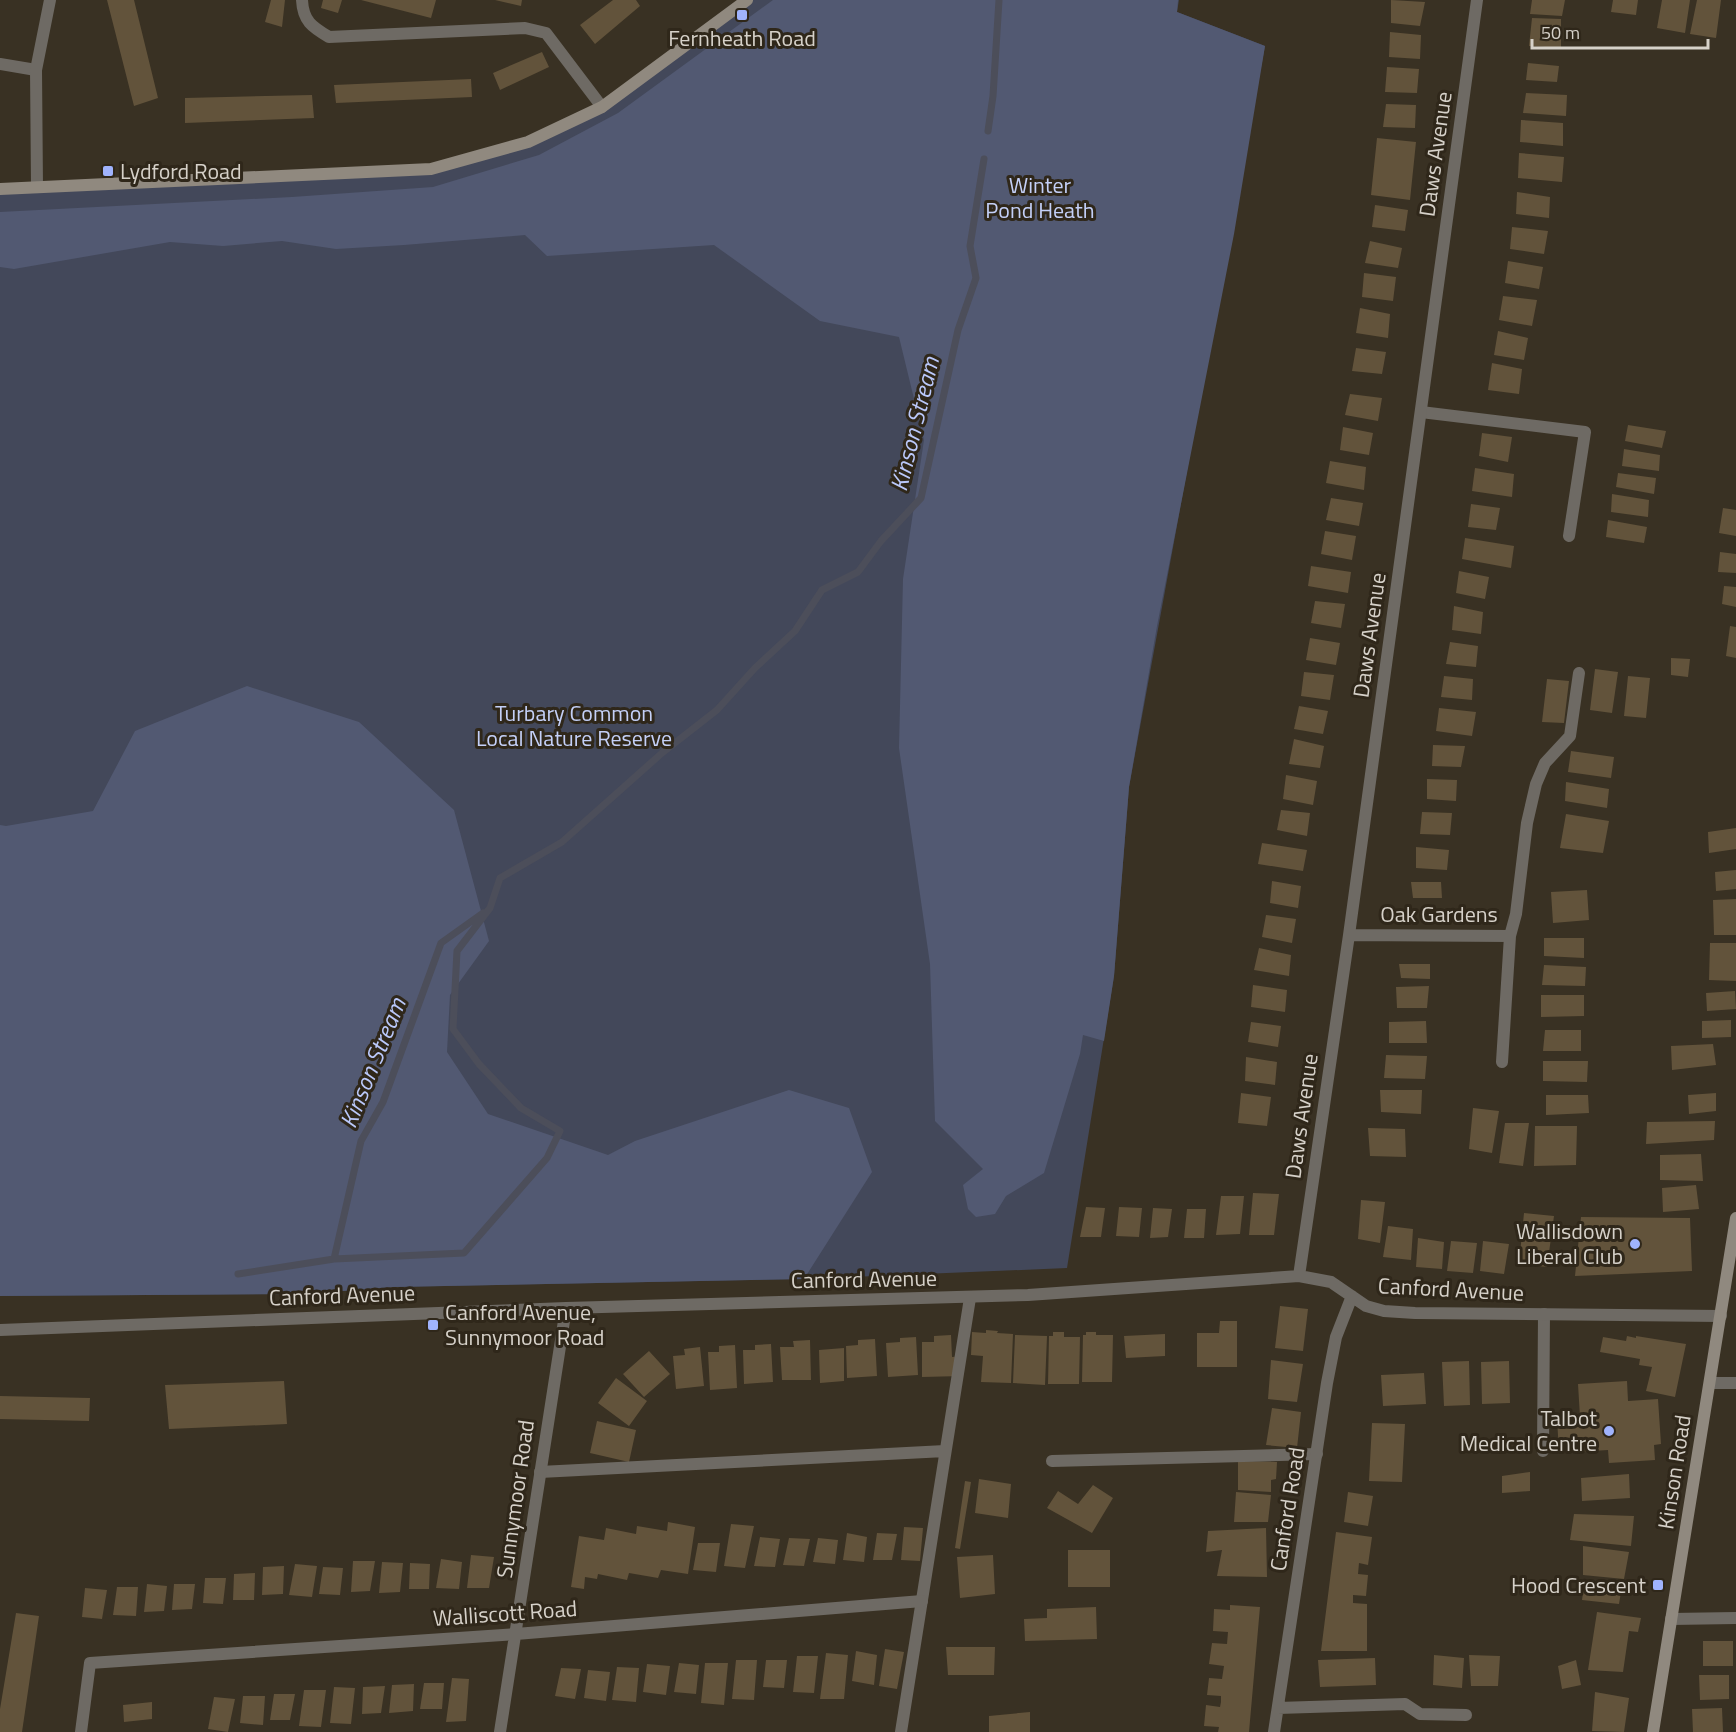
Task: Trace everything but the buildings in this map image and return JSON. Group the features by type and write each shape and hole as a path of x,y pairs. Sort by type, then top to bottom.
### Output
{"street":[{"path":"37,187 36,70 51,0"},
{"path":"302,0 302,13 313,28 329,37 525,28 546,33 602,107"},
{"path":"0,189 431,169 528,142 602,107 747,0"},
{"name":"Daws Avenue","path":"1299,1276 1349,935 1477,0"},
{"path":"0,64 36,70"},
{"path":"1421,412 1585,432 1569,537"},
{"path":"1510,936 1516,914 1527,823 1536,784 1545,763 1570,736 1579,673"},
{"name":"Oak Gardens","path":"1349,935 1510,936 1502,1062"},
{"name":"Kinson Road","path":"1653,1732 1736,1218"},
{"name":"Canford Avenue","path":"0,1330 566,1308 970,1298 1299,1276 1331,1282 1366,1306 1384,1311 1720,1316"},
{"name":"Canford Road","path":"1274,1732 1336,1337 1352,1296"},
{"path":"901,1732 970,1298"},
{"name":"Sunnymoor Road","path":"500,1732 566,1308"},
{"path":"1543,1451 1544,1314"},
{"path":"1710,1383 1736,1383"},
{"path":"540,1472 945,1451"},
{"path":"1052,1461 1317,1454"},
{"name":"Walliscott Road","path":"81,1732 90,1663 516,1634 922,1601"},
{"path":"1671,1619 1736,1618"},
{"path":"1278,1708 1405,1704 1420,1714 1466,1715"}],"green space":[{"name":"Turbary Common Local Nature Reserve","path":"747,0 1179,0 1177,12 1265,46 1129,787 1114,976 1067,1268 804,1279 393,1287 306,1294 0,1296 0,189 431,169 528,142 602,107"},
{"name":"Winter Pond Heath","path":"773,0 1178,0 1177,12 1265,46 1234,234 1157,626 1129,787 1114,976 1104,1041 1083,1035 1080,1054 1044,1173 1006,1196 995,1214 976,1217 968,1209 963,1185 983,1169 935,1121 930,964 899,748 903,579 924,440 899,337 820,321 714,245 547,256 525,235 336,249 282,241 223,246 170,242 14,269 0,267 0,212 292,197 433,187 539,155 618,113"},
{"path":"247,686 359,722 454,810 489,941 450,995 447,1052 488,1114 608,1155 635,1141 789,1090 849,1108 872,1172 804,1279 393,1287 306,1294 0,1296 0,825 6,826 93,811 135,731"}],"waterway":[{"name":"Kinson Stream","path":"988,131 993,96 999,0"},
{"name":"Kinson Stream","path":"238,1274 334,1259 464,1253 547,1158 560,1131 521,1108 479,1064 453,1029 457,951 490,908 500,878 562,842 662,753 717,710 755,668 795,631 822,590 858,572 881,541 921,498 958,330 976,278 970,246 984,159"},
{"name":"Kinson Stream","path":"334,1259 361,1141 383,1102 441,943 483,913"}],"place":[{"name":"Fernheath Road","path":"742,15"},
{"name":"Lydford Road","path":"108,171"},
{"name":"Wallisdown Liberal Club","path":"1635,1244"},
{"name":"Canford Avenue, Sunnymoor Road","path":"433,1325"},
{"name":"Talbot Medical Centre","path":"1609,1431"},
{"name":"Hood Crescent","path":"1658,1585"}]}
